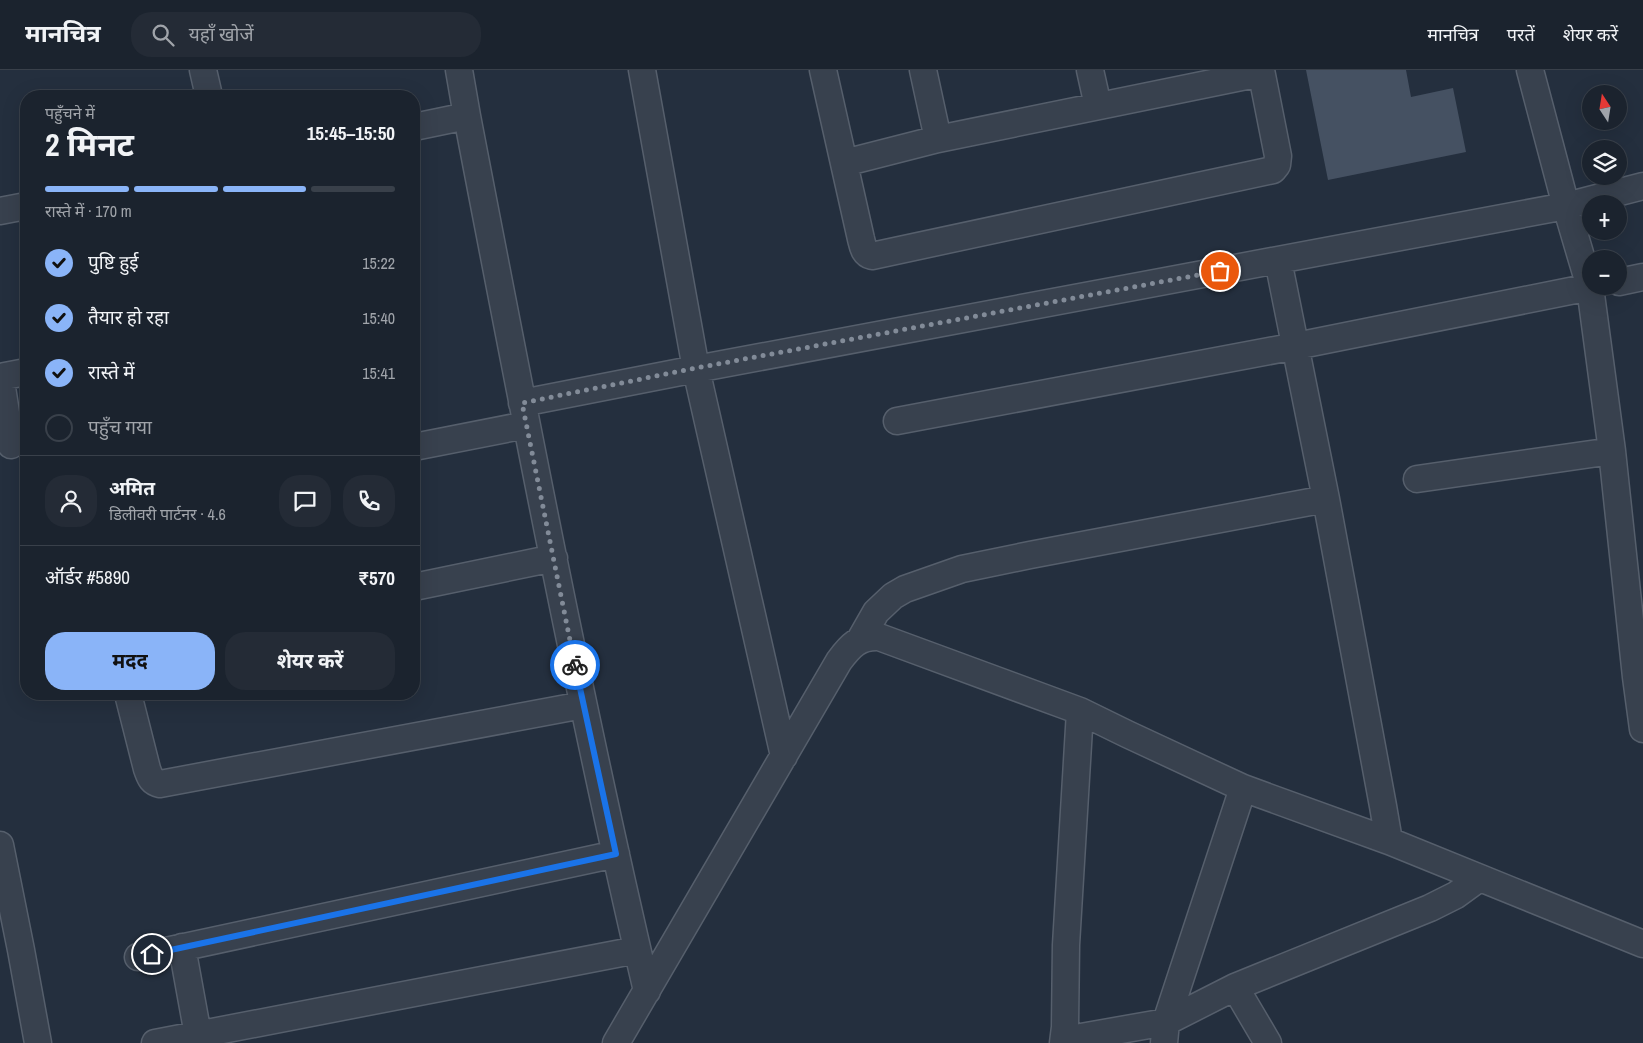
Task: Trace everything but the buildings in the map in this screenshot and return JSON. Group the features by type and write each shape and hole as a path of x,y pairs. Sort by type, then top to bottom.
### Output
{"street":[{"path":"203,70 208,90"},
{"path":"459,70 524,414 583,705 647,991"},
{"path":"642,70 696,368 784,756"},
{"path":"823,70 860,239 867,255 872,256 1273,170 1277,165 1278,156 1261,72 938,139 844,163"},
{"path":"923,70 938,139"},
{"path":"1090,70 1098,106"},
{"path":"1530,70 1566,206 1582,256"},
{"path":"420,126 468,116"},
{"path":"420,445 524,414 696,368 1566,206 1643,186"},
{"path":"0,212 20,207"},
{"path":"1278,260 1326,499 1389,841"},
{"path":"1627,280 1643,277"},
{"path":"897,421 1296,346 1582,289"},
{"path":"1593,295 1643,729"},
{"path":"13,444 1,381 5,376 20,373"},
{"path":"1417,479 1612,451"},
{"path":"860,640 876,612 893,596 905,589 962,569 1326,499"},
{"path":"420,586 554,558"},
{"path":"616,1043 839,661 848,648 860,640 870,637 879,638 1080,711 1243,788 1389,841 1478,879 1643,944"},
{"path":"129,700 146,770 154,782 160,784 583,705"},
{"path":"1080,711 1066,946 1063,1042 1165,1032 1235,987 1430,908 1456,895 1478,879"},
{"path":"1165,1032 1243,788"},
{"path":"0,845 11,952 38,1043"},
{"path":"138,957 616,854"},
{"path":"182,947 198,1035"},
{"path":"155,1043 637,950"},
{"path":"1235,987 1268,1043"}],"way so far":[{"path":"575,665 522,403 696,368 1220,271"}],"route":[{"path":"152,954 616,854 575,665"}]}
